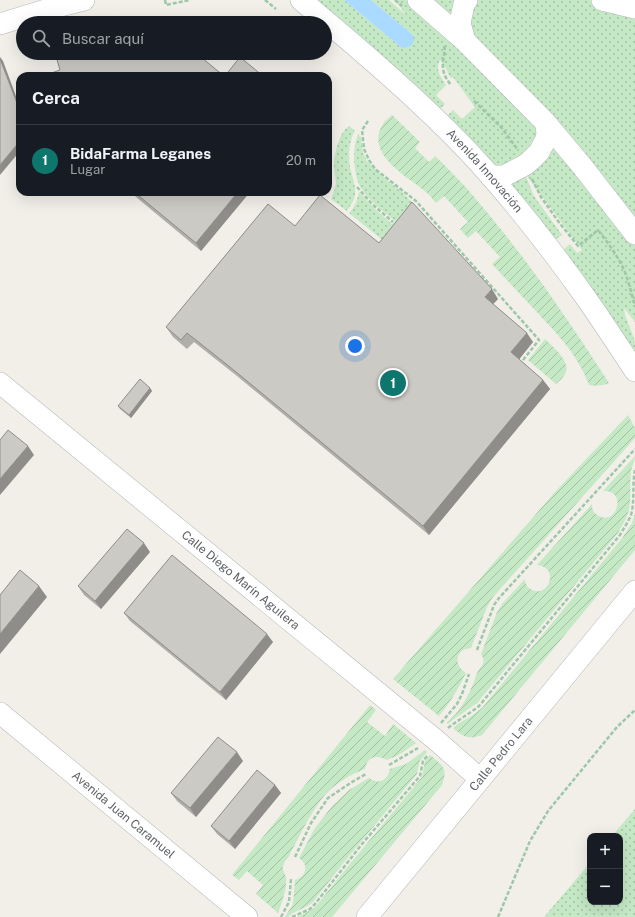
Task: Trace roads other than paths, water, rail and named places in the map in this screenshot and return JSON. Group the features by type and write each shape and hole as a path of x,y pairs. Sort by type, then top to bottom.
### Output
{"street":[{"path":"26,16 84,0"},
{"name":"Avenida Innovación","path":"301,0 320,16"},
{"path":"465,40 460,23 464,4 468,0"},
{"path":"602,0 635,8"},
{"path":"413,5 465,40 546,123 635,234"},
{"path":"0,24 16,19"},
{"name":"Avenida Innovación","path":"332,27 401,86 441,124 490,176 551,250 587,299 635,371"},
{"path":"490,176 504,176 525,165 531,160 539,152 545,141 547,135 546,123"},
{"name":"Calle Diego Marín Aguilera","path":"0,383 434,737 480,779"},
{"name":"Calle Pedro Lara","path":"367,917 635,591"},
{"name":"Avenida Juan Caramuel","path":"0,713 248,917"}],"water":[{"path":"344,0 371,0 413,35 414,40 412,45 402,48"}],"place":[{"name":"BidaFarma Leganes","path":"393,383"}]}
